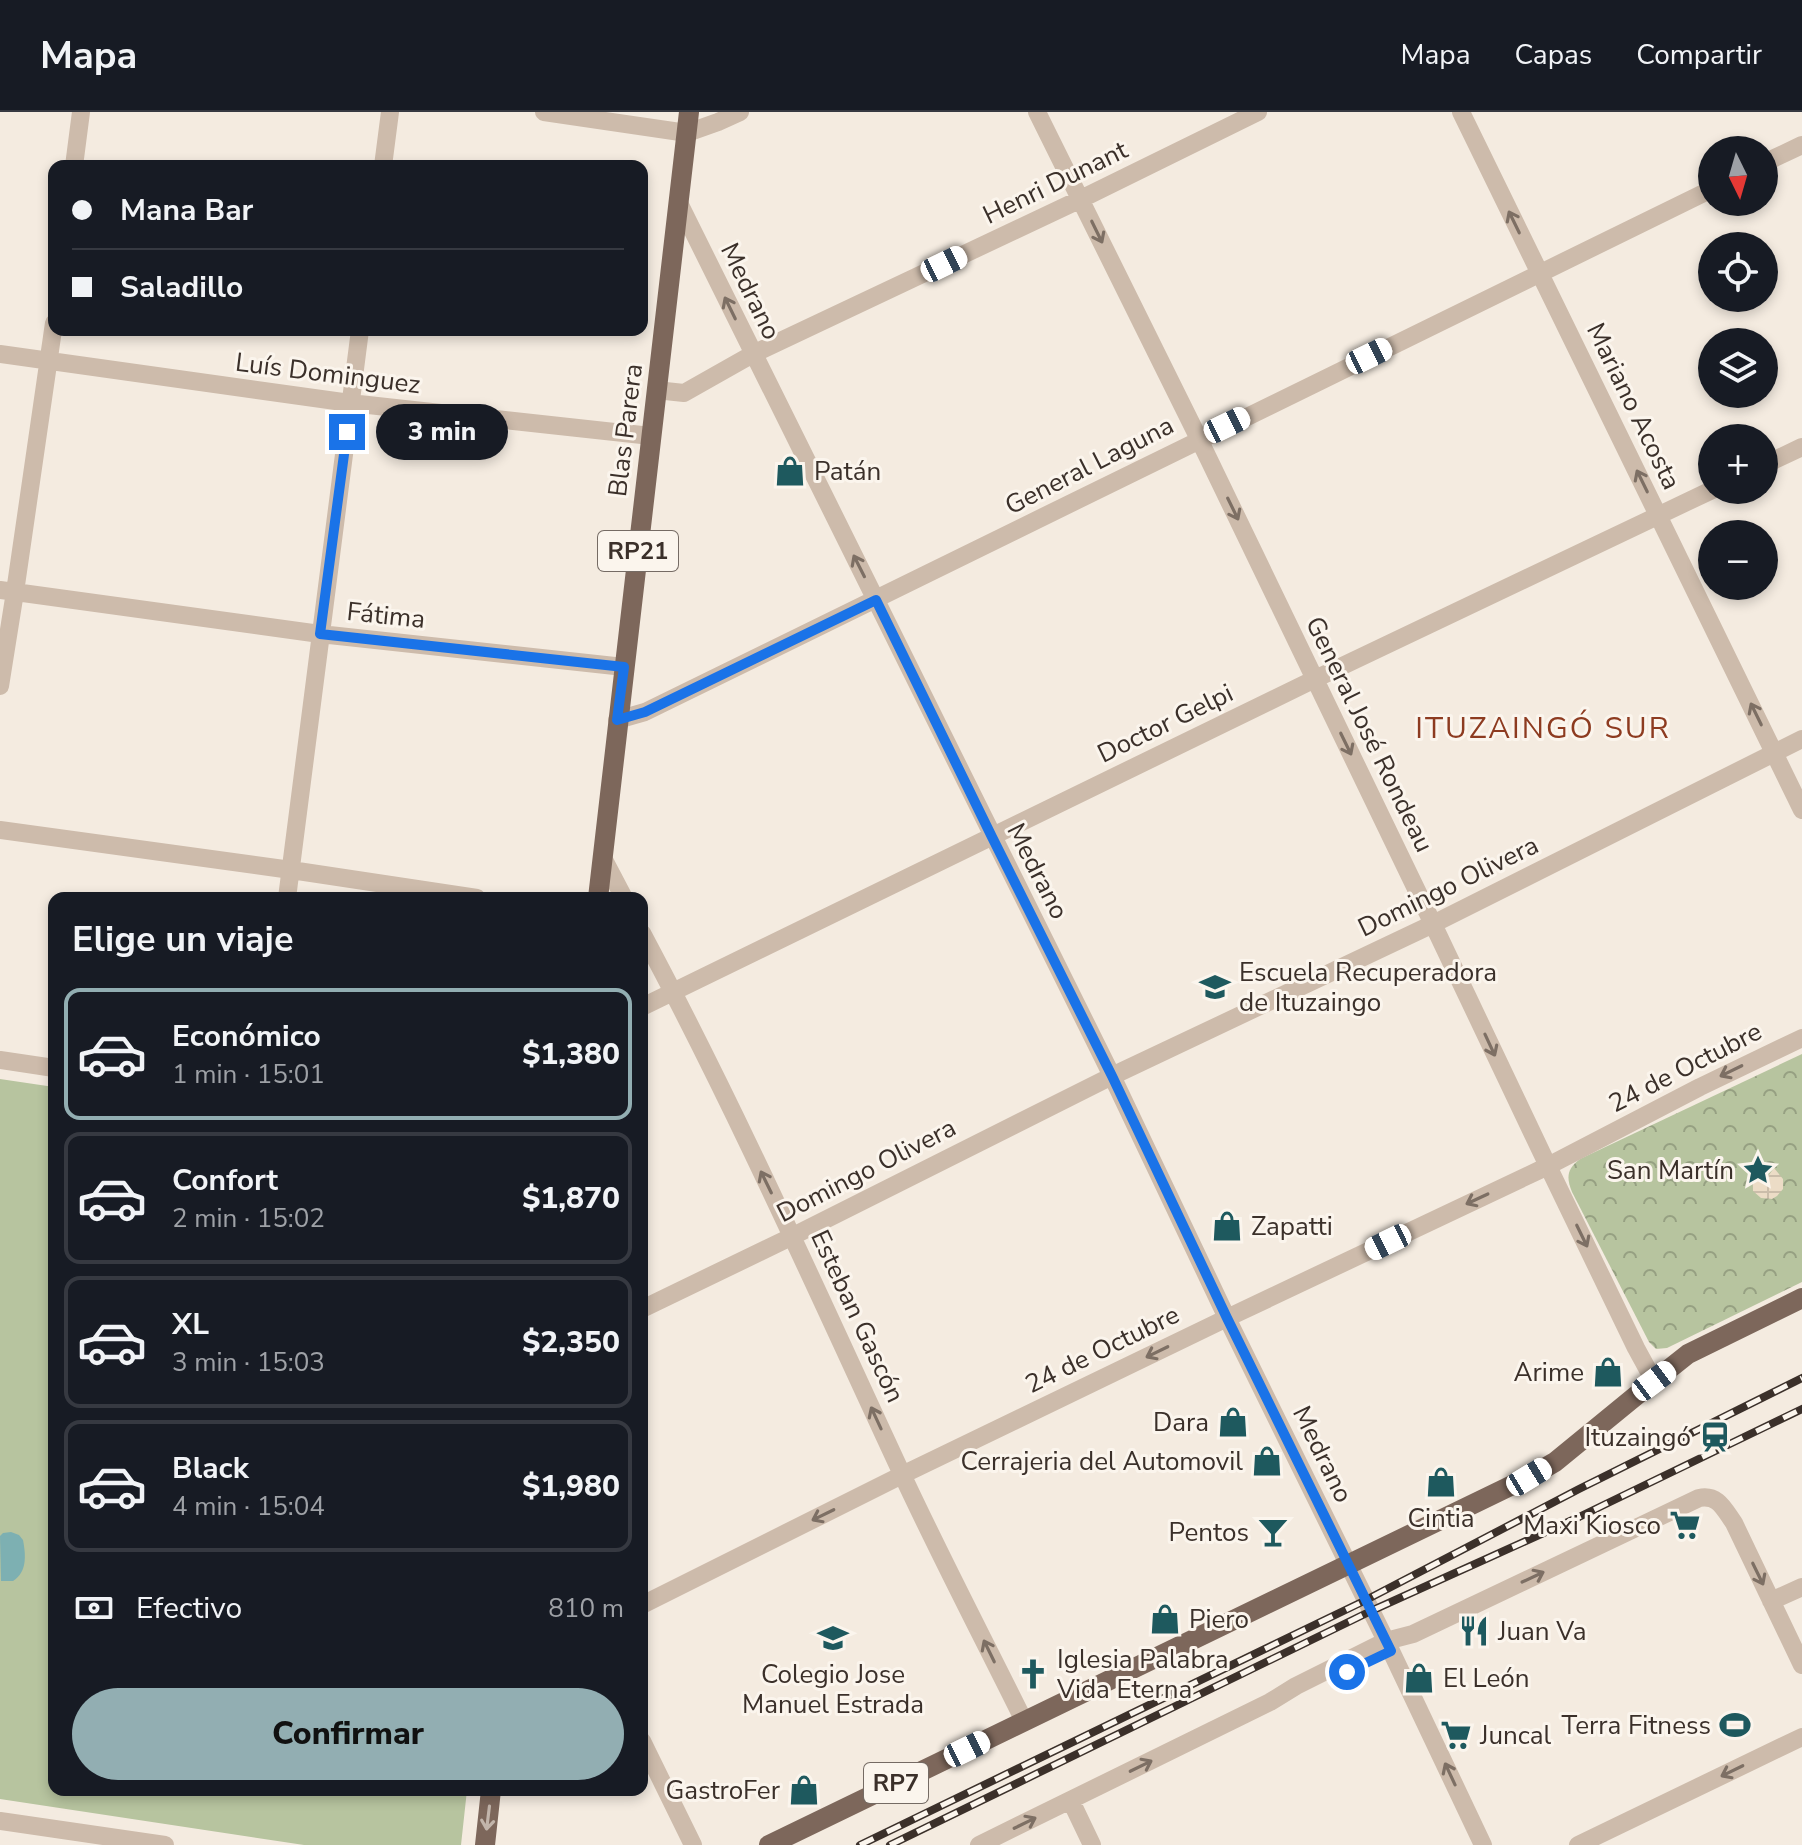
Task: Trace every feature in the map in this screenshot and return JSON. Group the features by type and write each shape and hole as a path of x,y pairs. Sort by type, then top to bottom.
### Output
{"main road":[{"name":"Blas Parera","path":"599,892 688,122"},
{"name":"RP7","path":"769,1845 1529,1477 1555,1462 1688,1354 1802,1298"},
{"path":"485,1845 490,1796"}],"street":[{"path":"75,160 81,112"},
{"path":"384,160 390,112"},
{"path":"544,112 688,122 718,122 740,112"},
{"name":"General José Rondeau","path":"1037,112 1199,439 1654,1381"},
{"name":"Henri Dunant","path":"656,390 684,393 753,354 1258,112"},
{"name":"Mariano Acosta","path":"1461,112 1802,810"},
{"path":"1778,156 1802,145"},
{"name":"General Laguna","path":"617,720 645,712 876,600 1698,196"},
{"name":"Medrano","path":"679,203 1112,1076 1348,1564"},
{"path":"0,686 8,591 52,336"},
{"path":"288,892 359,336"},
{"name":"Luís Dominguez","path":"0,354 350,403 651,436"},
{"path":"1778,458 1802,447"},
{"name":"Doctor Gelpi","path":"648,1004 1315,679 1698,497"},
{"name":"Fátima","path":"8,591 320,634 624,667"},
{"name":"Domingo Olivera","path":"648,1306 1112,1076 1433,924 1802,739"},
{"path":"0,830 437,892"},
{"path":"603,858 621,892"},
{"name":"Esteban Gascón","path":"648,944 793,1236 902,1475 1024,1721"},
{"name":"24 de Octubre","path":"648,1602 902,1475 1548,1166 1802,1038"},
{"path":"0,1060 48,1067"},
{"path":"979,1845 1270,1702 1296,1686 1389,1646 1699,1498 1709,1496 1722,1505 1734,1523 1802,1665"},
{"path":"1348,1564 1483,1845"},
{"path":"1771,1601 1802,1587"},
{"path":"1578,1845 1802,1737"},
{"path":"648,1753 693,1845"},
{"path":"1071,1801 1092,1845"},
{"path":"0,1821 69,1838 165,1845"}],"green space":[{"path":"1802,1054 1802,1282 1667,1348 1656,1349 1649,1342 1572,1192 1568,1178 1570,1170 1580,1159"},
{"path":"0,1079 48,1086 48,1796 466,1796 461,1845 304,1845 0,1799"}],"shaded area":[{"path":"1774,1168 1783,1179 1783,1189 1772,1199 1761,1198 1753,1191 1752,1180 1769,1175"}],"water":[{"path":"11,1532 23,1540 24,1563 21,1573 13,1581 1,1581 0,1536"}],"railway":[{"path":"860,1845 1366,1600 1802,1378"},
{"path":"890,1845 1371,1611 1579,1517 1802,1409"}],"place":[{"name":"Patán","path":"790,471"},
{"name":"Escuela Recuperadora de Ituzaingo","path":"1215,987"},
{"name":"San Martín","path":"1758,1170"},
{"name":"Zapatti","path":"1227,1226"},
{"name":"Arime","path":"1608,1372"},
{"name":"Dara","path":"1233,1422"},
{"name":"Ituzaingó","path":"1715,1437"},
{"name":"Cerrajeria del Automovil","path":"1267,1461"},
{"name":"Cintia","path":"1441,1482"},
{"name":"Maxi Kiosco","path":"1685,1525"},
{"name":"Pentos","path":"1273,1532"},
{"name":"Piero","path":"1165,1619"},
{"name":"Juan Va","path":"1474,1631"},
{"name":"Colegio Jose Manuel Estrada","path":"833,1638"},
{"name":"Iglesia Palabra Vida Eterna","path":"1033,1674"},
{"name":"El León","path":"1419,1678"},
{"name":"Terra Fitness","path":"1735,1725"},
{"name":"Juncal","path":"1456,1735"},
{"name":"GastroFer","path":"804,1790"}],"district":[{"name":"ITUZAINGÓ SUR","path":"1543,728"}],"route":[{"path":"347,432 320,634 624,667 617,720 645,712 876,600 1112,1076 1391,1651 1347,1672"}]}
